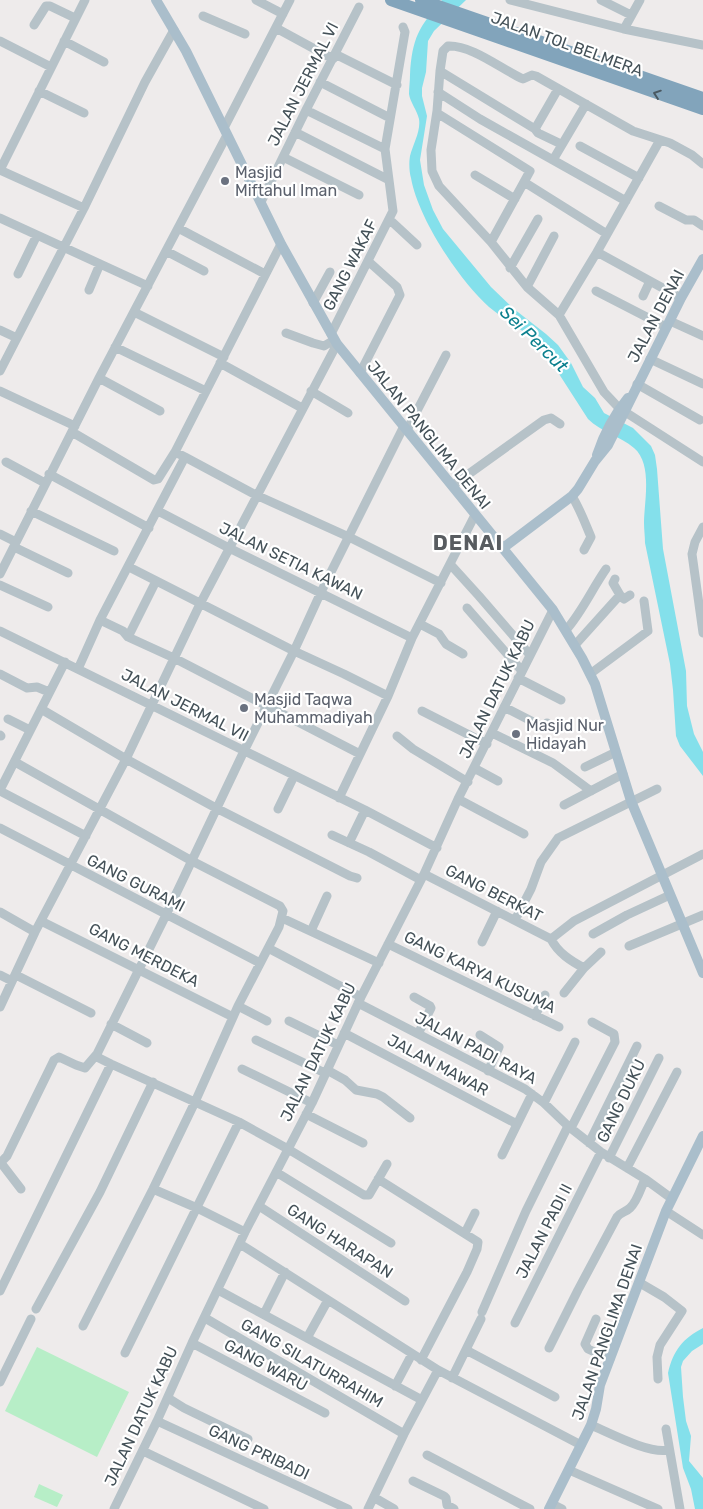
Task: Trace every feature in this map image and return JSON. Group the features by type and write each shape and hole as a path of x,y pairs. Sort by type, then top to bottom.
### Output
{"highway":[{"name":"JALAN TOL BELMERA","path":"391,0 416,3 703,109"},
{"name":"JALAN TOL BELMERA","path":"470,22 703,98"}],"main road":[{"name":"JALAN PANGLIMA DENAI","path":"156,0 174,30 281,244 334,339 553,610 574,644 590,674 605,713 631,801 703,972"},
{"name":"JALAN DENAI","path":"502,548 578,490 636,386 703,259"},
{"name":"JALAN PANGLIMA DENAI","path":"551,1506 591,1425 597,1407 600,1387 671,1198 703,1136"}],"street":[{"path":"84,208 0,170 85,0"},
{"path":"256,0 283,14"},
{"path":"0,574 49,474 178,228 290,0"},
{"path":"510,0 624,29 703,44"},
{"path":"601,0 631,15"},
{"path":"624,29 640,0"},
{"path":"34,25 46,6 76,18"},
{"name":"JALAN JERMAL VI","path":"261,202 359,7"},
{"path":"203,16 245,34"},
{"path":"389,180 385,149 405,32 403,27"},
{"path":"276,28 396,85"},
{"path":"0,371 84,208 145,82 174,30"},
{"path":"0,41 51,67"},
{"path":"64,41 104,62"},
{"path":"703,164 692,155 660,140 633,131 536,76 532,75 523,79 457,46 445,48 440,71 437,113 431,150 431,165 434,177 447,196 491,242 527,287 559,315 604,392 621,413 703,462"},
{"path":"440,71 535,129 538,134 561,144"},
{"path":"320,82 390,118"},
{"path":"535,129 558,89"},
{"path":"39,91 84,113"},
{"path":"438,92 480,119 626,201"},
{"path":"553,160 586,104"},
{"path":"306,110 385,149"},
{"path":"437,113 530,171 491,242"},
{"path":"295,132 389,180"},
{"path":"559,315 660,140"},
{"path":"580,146 639,178"},
{"path":"283,157 359,195"},
{"path":"475,174 515,200"},
{"name":"GANG WAKAF","path":"0,1007 35,932 126,759 200,604 310,391 368,261 390,220 394,208 389,180"},
{"path":"524,182 607,234"},
{"path":"659,206 686,220 694,220 703,226"},
{"path":"0,218 148,286"},
{"path":"510,268 538,219"},
{"path":"390,220 417,245"},
{"path":"178,228 266,274"},
{"path":"18,274 37,235"},
{"path":"527,287 554,236"},
{"path":"0,391 73,429 154,480 158,479 175,452 281,244"},
{"path":"166,251 204,271"},
{"path":"597,252 681,298"},
{"path":"360,373 400,295 397,287 368,261"},
{"path":"89,290 100,264"},
{"path":"313,303 330,272"},
{"path":"643,296 650,281"},
{"path":"596,291 668,324 703,336"},
{"path":"134,312 222,360 302,408"},
{"path":"0,330 17,338"},
{"path":"286,333 313,344 324,346 334,339"},
{"path":"115,347 206,390"},
{"path":"21,1189 0,1163 7,1156 54,1060 59,1057 85,1068 97,1054 321,592 446,355"},
{"path":"650,359 703,384"},
{"path":"99,378 160,411"},
{"path":"636,386 700,420"},
{"path":"310,391 348,413"},
{"path":"452,486 544,420 551,418 560,424"},
{"path":"175,452 256,495 441,583"},
{"path":"78,669 100,620 185,457"},
{"path":"6,462 45,483"},
{"path":"49,474 149,528"},
{"path":"572,496 591,537 584,550"},
{"path":"31,511 114,551"},
{"name":"JALAN SETIA KAWAN","path":"158,511 412,638"},
{"path":"339,798 388,696 412,638 475,515"},
{"path":"703,527 695,542 692,554 703,633"},
{"path":"0,534 68,573"},
{"path":"450,564 530,655"},
{"path":"129,567 294,651 388,696"},
{"path":"566,630 578,615 592,589 606,569"},
{"path":"574,644 625,595 613,583 615,579"},
{"path":"128,637 156,582"},
{"path":"0,585 48,607"},
{"path":"590,674 648,631 644,601"},
{"path":"467,608 520,675 561,700"},
{"name":"JALAN DATUK KABU","path":"114,1509 245,1232 312,1103 360,1000 437,848 458,799 553,610"},
{"path":"100,620 123,632 128,637 174,658 360,754"},
{"path":"420,624 439,634 446,644 463,654"},
{"name":"JALAN JERMAL VII","path":"0,631 366,810 437,848"},
{"path":"65,662 0,789 86,836"},
{"path":"0,674 27,688 37,687 49,692"},
{"path":"504,707 543,727 547,723"},
{"path":"41,709 126,759 216,808 357,878"},
{"path":"422,711 487,744"},
{"path":"8,719 30,730"},
{"path":"492,733 553,763 592,791"},
{"path":"397,736 413,749 468,782"},
{"path":"585,767 616,752"},
{"path":"15,762 192,861 280,906 284,911 154,1189 83,1326"},
{"path":"474,768 498,780"},
{"path":"564,805 623,774"},
{"path":"278,809 294,776"},
{"path":"514,920 531,889 541,862 558,838 657,790"},
{"path":"458,799 524,834"},
{"path":"349,843 366,810"},
{"name":"GANG GURAMI","path":"0,828 260,963"},
{"path":"332,835 422,877"},
{"path":"584,968 568,959 558,950 551,939 574,921 703,854"},
{"name":"GANG BERKAT","path":"422,877 497,911 551,939"},
{"path":"593,934 627,915 670,895"},
{"path":"311,931 327,896"},
{"path":"482,942 497,911"},
{"path":"0,912 35,932"},
{"path":"629,946 703,915"},
{"path":"282,918 379,963"},
{"name":"GANG MERDEKA","path":"41,921 233,1017"},
{"name":"GANG KARYA KUSUMA","path":"388,944 559,1026"},
{"name":"JALAN PADI RAYA","path":"268,948 418,1034 532,1094 569,1127 609,1158 645,1179 671,1198"},
{"path":"564,993 600,952"},
{"path":"0,975 14,978 91,1013"},
{"path":"535,1016 545,995"},
{"path":"414,997 431,1008 418,1034"},
{"path":"238,1006 267,1021"},
{"path":"289,1021 338,1045"},
{"path":"452,1378 526,1211 615,1042 614,1034 592,1022"},
{"path":"112,1024 147,1043"},
{"name":"JALAN MAWAR","path":"344,1033 517,1124"},
{"path":"480,1035 499,1047 488,1070"},
{"path":"256,1040 345,1080 356,1090 383,1097 410,1118"},
{"path":"544,1103 575,1042"},
{"path":"589,1143 637,1046"},
{"path":"97,1054 99,1058 111,1064 239,1122 366,1196 387,1164"},
{"name":"GANG DUKU","path":"609,1158 659,1058"},
{"path":"0,1291 111,1064"},
{"path":"242,1069 312,1103"},
{"path":"627,1168 677,1072"},
{"path":"36,1309 100,1192 153,1082"},
{"path":"502,1155 532,1094"},
{"path":"306,1114 363,1143"},
{"path":"125,1352 239,1122"},
{"name":"JALAN PADI II","path":"515,1323 601,1152"},
{"path":"276,1172 391,1243"},
{"path":"378,1179 477,1240 479,1245 421,1360"},
{"path":"549,1348 617,1217 621,1212 633,1205 645,1179"},
{"path":"154,1189 245,1232"},
{"name":"GANG HARAPAN","path":"259,1206 405,1301"},
{"path":"666,1211 703,1235"},
{"path":"465,1233 475,1213"},
{"path":"240,1244 421,1360 581,1445"},
{"path":"264,1314 285,1272"},
{"path":"640,1283 664,1297 682,1311 660,1345 657,1357 658,1379"},
{"path":"218,1290 422,1400"},
{"path":"307,1338 328,1300"},
{"name":"GANG SILATURRAHIM","path":"205,1318 404,1434"},
{"path":"0,1382 31,1319"},
{"path":"596,1320 585,1344 588,1349 610,1359"},
{"name":"GANG WARU","path":"192,1343 325,1413"},
{"path":"466,1350 555,1397"},
{"path":"395,1386 412,1354"},
{"path":"368,1509 375,1498 404,1434 438,1370"},
{"path":"168,1398 184,1408 248,1439"},
{"name":"GANG PRIBADI","path":"157,1421 348,1509"},
{"path":"591,1425 650,1449 661,1452 668,1450"},
{"path":"666,1428 668,1450 680,1509"},
{"path":"143,1451 264,1509"},
{"path":"427,1455 530,1509"},
{"path":"569,1470 658,1509"},
{"path":"413,1481 444,1496 447,1505 454,1509"},
{"path":"375,1498 394,1509"},
{"path":"551,1506 562,1509"}],"green space":[{"path":"37,1347 129,1392 97,1457 5,1411"},
{"path":"39,1484 63,1495 57,1507 34,1497"}],"water":[{"name":"Sei Percut","path":"442,0 466,0 434,31 428,41 426,72 422,88 427,116 420,160 424,185 433,210 443,229 491,287 514,309 558,345 571,363 583,387 595,398 604,413 633,428 651,446 655,455 657,469 663,549 686,671 687,706 694,734 703,752 703,776 680,746 676,736 670,664 645,543 646,473 640,455 629,444 588,419 541,346 489,307 477,295 441,247 415,194 410,175 409,161 418,133 419,119 409,94 411,62 415,42 422,26"},
{"path":"703,1328 703,1344 692,1351 683,1361 681,1367 686,1421 691,1436 689,1461 703,1478 703,1509 695,1509 691,1489 683,1468 668,1373 673,1358 680,1346 690,1336"}],"place":[{"name":"Masjid Miftahul Iman","path":"225,181"},
{"name":"Masjid Taqwa Muhammadiyah","path":"244,708"},
{"name":"Masjid Nur Hidayah","path":"516,734"}],"district":[{"name":"DENAI","path":"468,542"}]}
